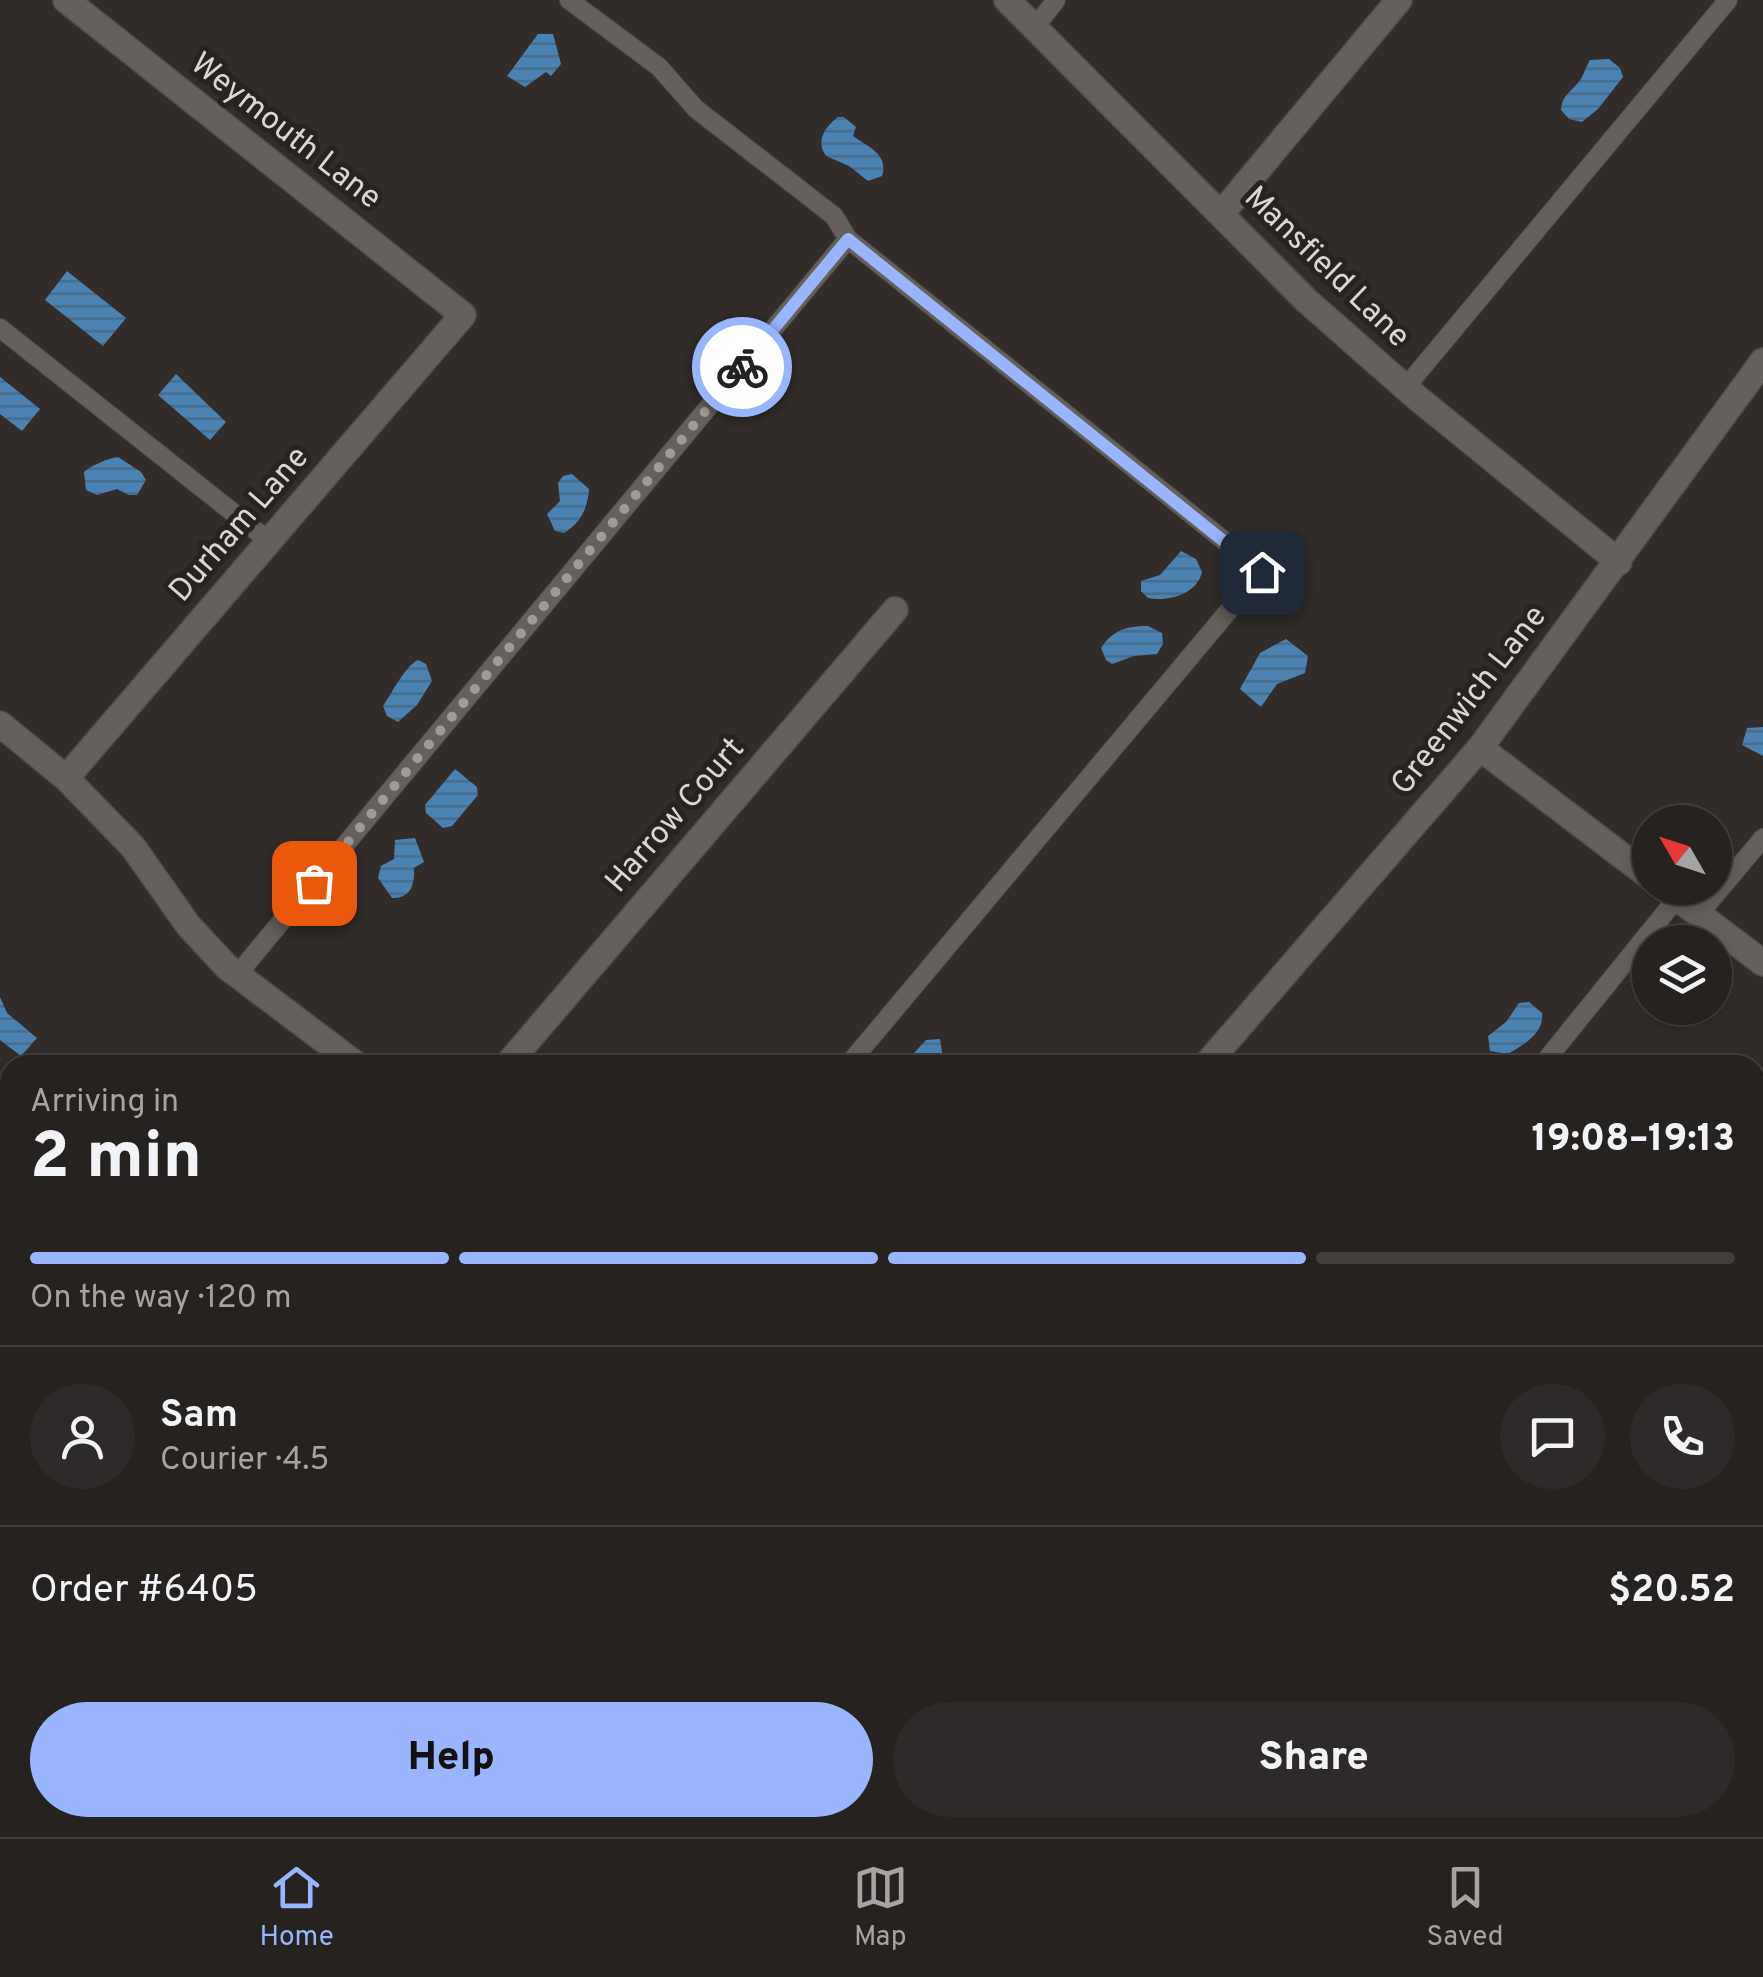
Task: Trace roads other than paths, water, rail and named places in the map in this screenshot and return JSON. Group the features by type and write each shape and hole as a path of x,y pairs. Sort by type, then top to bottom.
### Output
{"street":[{"name":"Weymouth Lane","path":"66,0 463,315"},
{"name":"Mansfield Lane","path":"1007,0 1308,301 1405,388 1619,562"},
{"path":"1221,214 1399,0"},
{"name":"Durham Lane","path":"66,778 463,315"},
{"name":"Greenwich Lane","path":"1215,1055 1480,748 1763,361"},
{"name":"Harrow Court","path":"515,1055 896,610"},
{"path":"0,724 66,778 133,847 188,925 238,975 344,1055"},
{"path":"1480,748 1632,863"},
{"path":"1687,905 1763,963"}],"lane":[{"path":"569,0 660,66 696,109 834,216 848,239 1262,572 856,1055"},
{"path":"1035,26 1056,0"},
{"path":"1405,388 1728,0"},
{"path":"238,975 848,239"},
{"path":"0,328 269,541"},
{"path":"1699,914 1763,838"},
{"path":"1550,1055 1662,905"}],"water":[{"path":"538,34 553,34 561,64 551,76 546,72 525,87 507,76"},
{"path":"1609,59 1620,68 1623,77 1598,109 1582,122 1569,119 1561,110 1562,104 1590,60"},
{"path":"838,117 856,127 853,136 880,157 882,176 868,181 849,166 826,156 821,145 823,135"},
{"path":"67,271 126,318 103,346 45,300"},
{"path":"176,374 226,422 210,440 158,395"},
{"path":"0,377 40,409 22,431 0,414"},
{"path":"118,457 141,472 146,480 137,495 117,489 97,495 86,490 84,472"},
{"path":"572,474 589,489 579,519 564,533 555,531 547,514 560,501 558,483 563,476"},
{"path":"1181,551 1196,559 1202,572 1199,580 1181,595 1148,598 1141,591 1141,581 1160,575"},
{"path":"1148,626 1162,633 1163,644 1157,654 1134,656 1112,664 1106,660 1101,648 1110,637 1127,628"},
{"path":"1286,639 1308,656 1305,673 1277,684 1261,707 1240,689 1260,653"},
{"path":"418,660 426,664 432,681 417,705 398,722 387,716 383,706"},
{"path":"1763,727 1763,756 1742,745 1747,728"},
{"path":"455,769 477,787 478,795 452,826 443,828 426,813 425,805"},
{"path":"415,838 424,862 414,868 408,893 392,898 378,878 381,866 394,859 395,840"},
{"path":"0,997 7,1013 37,1038 22,1055 0,1040"},
{"path":"1529,1002 1542,1013 1536,1033 1508,1054 1490,1051 1488,1036 1506,1022 1519,1003"},
{"path":"940,1039 942,1055 912,1055 926,1040"}]}
